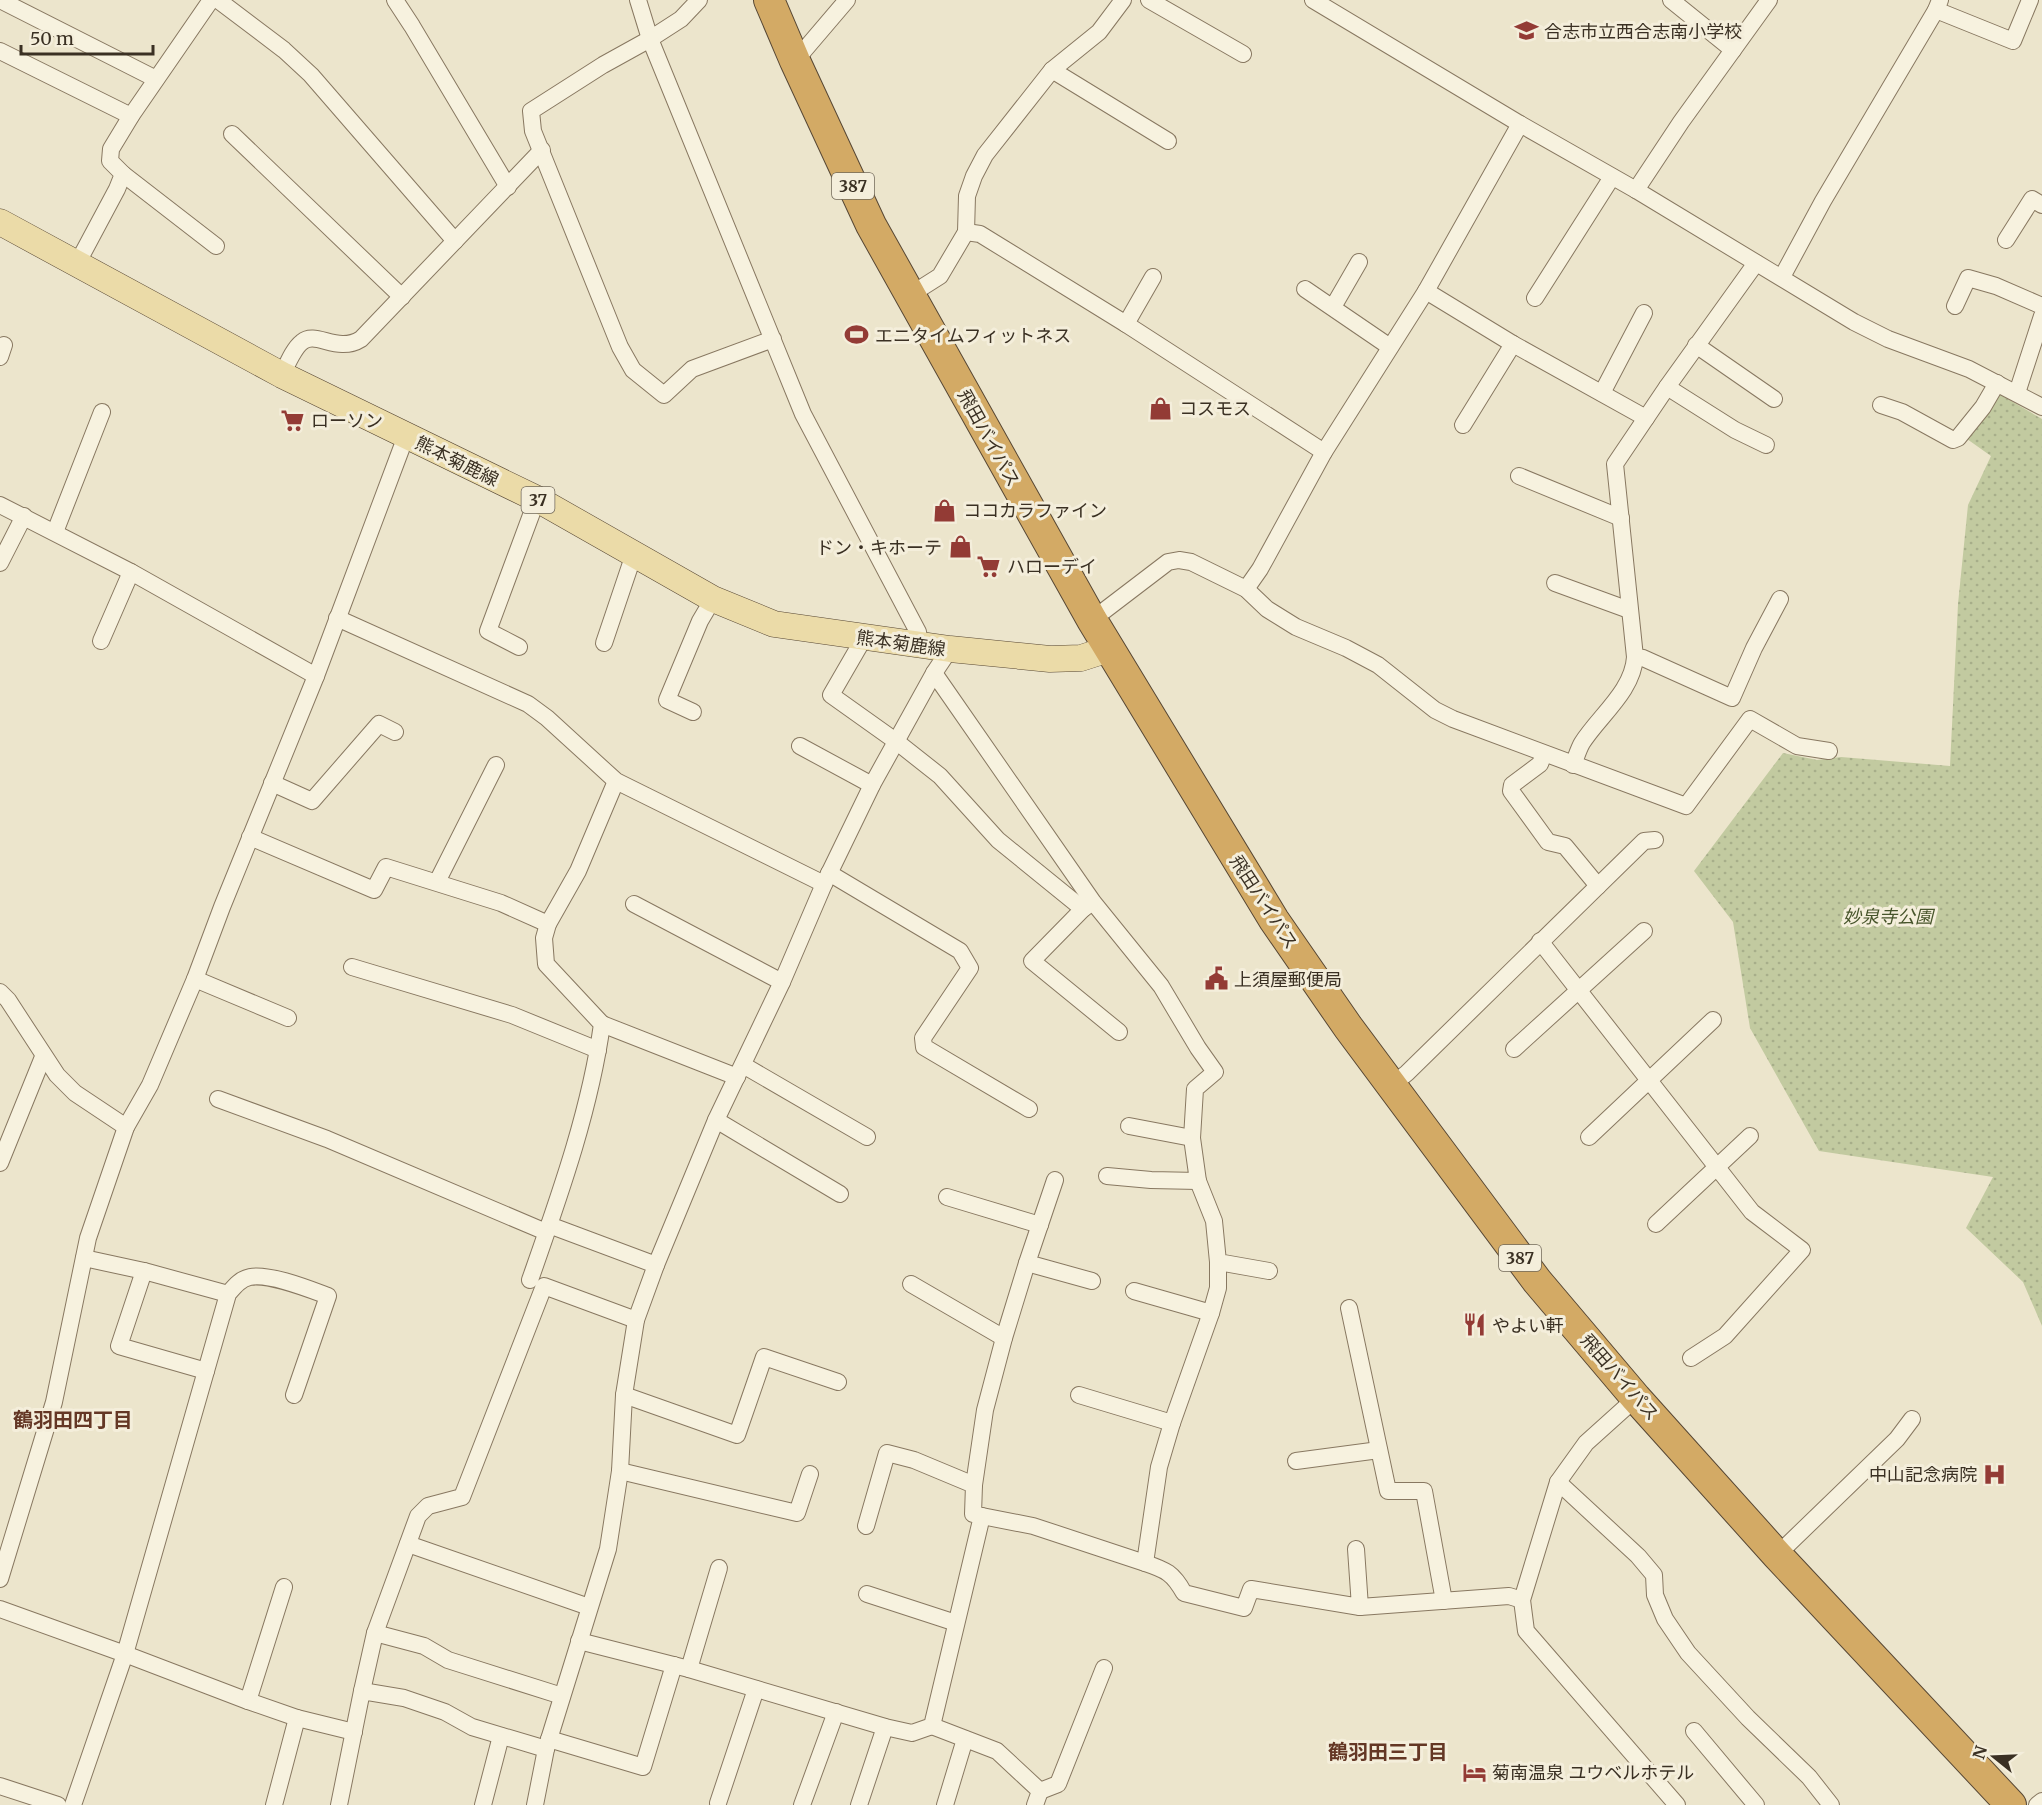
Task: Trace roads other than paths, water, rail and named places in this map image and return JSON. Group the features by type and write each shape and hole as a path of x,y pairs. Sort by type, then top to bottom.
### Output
{"highway":[{"name":"飛田バイパス","path":"769,0 871,225 1092,620 1274,920 1391,1086 1537,1281 1636,1398 1777,1555 2011,1805"}],"main road":[{"name":"熊本菊鹿線","path":"0,222 282,375 537,499 713,599 774,624 950,649 1050,659 1081,658 1109,649"}],"street":[{"path":"0,0 156,79"},
{"path":"395,0 508,187"},
{"path":"638,0 650,39 802,414 918,632 920,645"},
{"path":"699,0 681,19 531,111 533,131 620,347 633,370 664,395 692,369 773,339"},
{"path":"795,61 847,0"},
{"path":"910,295 940,276 966,232 967,196 985,155 1052,70 1099,32 1124,0"},
{"path":"1149,0 1243,54"},
{"path":"1313,0 1520,124 1636,190 1854,322 1879,335 1969,369 2042,407"},
{"path":"1671,0 1733,50"},
{"path":"1636,190 1681,122 1769,0"},
{"path":"1782,277 1823,201 1938,5 2013,41 2030,0"},
{"path":"216,246 123,174 110,161 111,149 206,2 284,50 310,75 455,241"},
{"path":"0,51 131,116"},
{"path":"1052,70 1168,141"},
{"path":"1246,589 1260,569 1324,452 1426,291 1520,124"},
{"path":"232,134 402,297"},
{"path":"282,375 298,345 304,340 311,338 345,346 361,339 542,150"},
{"path":"77,264 123,174"},
{"path":"1535,298 1612,177"},
{"path":"2006,240 2032,199 2042,205"},
{"path":"966,232 980,234 1126,324 1324,452"},
{"path":"1333,307 1359,262"},
{"path":"1573,765 1581,745 1634,669 1635,657 1615,464 1696,345 1756,263"},
{"path":"1126,324 1153,277"},
{"path":"1955,306 1968,278 1996,286 2042,306"},
{"path":"1305,289 1390,347"},
{"path":"1426,291 1513,344 1646,418"},
{"path":"1602,393 1644,313"},
{"path":"2017,393 2040,326"},
{"path":"1463,425 1513,344"},
{"path":"1696,345 1774,399"},
{"path":"1881,405 1902,412 1953,440 1958,438 1983,407 1997,383"},
{"path":"1667,387 1735,430 1766,445"},
{"path":"55,532 102,412"},
{"path":"0,1579 54,1402 88,1238 126,1127 150,1085 195,979 316,676 406,436"},
{"path":"1520,476 1621,518"},
{"path":"519,647 488,631 537,499"},
{"path":"0,505 131,572 316,676"},
{"path":"0,563 24,516"},
{"path":"604,644 634,554"},
{"path":"1092,620 1168,562 1179,560 1191,562 1246,589 1267,609 1296,627 1346,648 1378,665 1435,710 1544,754 1686,806 1750,719 1797,746 1829,751"},
{"path":"101,641 131,572"},
{"path":"1555,583 1629,610"},
{"path":"693,712 667,700 700,621 713,599"},
{"path":"1635,657 1643,658 1732,698 1754,648 1780,599"},
{"path":"338,618 528,705 547,717 616,781 826,878 960,951 970,968 922,1038 924,1047 1029,1109"},
{"path":"864,638 831,695 940,776 998,840 1088,905"},
{"path":"535,1805 547,1744 608,1549 620,1471 624,1395 636,1320 656,1265 716,1120 782,982 826,878 872,786 934,673 950,649"},
{"path":"934,673 1088,905 1161,986 1215,1072 1195,1089 1192,1138 1198,1181 1214,1221 1218,1288 1172,1423 1160,1467 1145,1563"},
{"path":"272,783 312,801 379,724 395,732"},
{"path":"800,746 872,786"},
{"path":"1544,754 1540,764 1512,785 1511,791 1548,842 1565,846 1598,886"},
{"path":"437,882 496,765"},
{"path":"616,781 578,871 548,924 544,938 546,964 602,1024 740,1071 867,1137"},
{"path":"250,837 374,890 386,867 501,903 548,924"},
{"path":"1391,1086 1644,841 1654,840"},
{"path":"634,903 782,982"},
{"path":"1088,905 1032,961 1119,1032"},
{"path":"1514,1049 1644,931"},
{"path":"1540,941 1752,1212 1802,1250 1725,1336 1691,1358"},
{"path":"352,968 512,1016 598,1050"},
{"path":"195,979 288,1018"},
{"path":"0,992 8,1000 43,1057 57,1075 75,1093 126,1127"},
{"path":"1589,1137 1713,1020"},
{"path":"530,1280 576,1141 602,1024"},
{"path":"0,1163 43,1057"},
{"path":"218,1099 548,1228 656,1265"},
{"path":"716,1120 840,1194"},
{"path":"1129,1126 1192,1138"},
{"path":"1656,1224 1750,1136"},
{"path":"1107,1176 1198,1181"},
{"path":"1055,1180 1004,1338 986,1410 974,1485 973,1514 1033,1526 1167,1570 1177,1580 1184,1593 1244,1608 1251,1588 1360,1607 1509,1596 1522,1600"},
{"path":"947,1197 1040,1225"},
{"path":"84,1258 144,1271 228,1294"},
{"path":"1218,1262 1269,1271"},
{"path":"1027,1263 1092,1281"},
{"path":"144,1271 119,1346 206,1371"},
{"path":"73,1805 124,1654 228,1294 237,1284 249,1277 261,1277 297,1285 328,1296 294,1395"},
{"path":"911,1284 1004,1338"},
{"path":"339,1805 375,1633 418,1516 428,1506 462,1497 544,1286 636,1320"},
{"path":"1134,1292 1211,1313"},
{"path":"1349,1308 1388,1491 1424,1491 1444,1601"},
{"path":"624,1395 737,1435 764,1357 838,1382"},
{"path":"1079,1395 1172,1423"},
{"path":"1636,1398 1586,1443 1558,1482 1522,1600 1526,1631 1677,1805"},
{"path":"1777,1555 1897,1439 1912,1419"},
{"path":"1296,1461 1379,1450"},
{"path":"866,1526 887,1453 914,1460 974,1485"},
{"path":"620,1471 797,1513 810,1474"},
{"path":"1558,1482 1638,1556 1654,1575 1655,1595 1658,1603 1665,1619 1688,1653 1748,1718 1809,1777 1831,1805"},
{"path":"933,1726 982,1516"},
{"path":"408,1544 589,1607"},
{"path":"1356,1550 1360,1607"},
{"path":"362,1691 404,1698 445,1712 472,1727 501,1736 547,1744 643,1767 719,1568"},
{"path":"248,1701 284,1587"},
{"path":"867,1594 956,1623"},
{"path":"0,1610 297,1718 354,1732"},
{"path":"375,1633 424,1646 448,1660 562,1696"},
{"path":"579,1641 681,1667 885,1727 912,1733 933,1726 997,1751 1038,1798 1058,1784 1104,1668"},
{"path":"718,1803 756,1689"},
{"path":"802,1805 836,1712"},
{"path":"274,1805 297,1718"},
{"path":"859,1805 885,1727"},
{"path":"1694,1731 1756,1805"},
{"path":"483,1805 501,1736"},
{"path":"945,1805 965,1739"},
{"path":"0,1786 58,1805"},
{"path":"2037,1805 2042,1801"}],"place":[{"name":"合志市立西合志南小学校","path":"1526,31"},
{"name":"エニタイムフィットネス","path":"857,335"},
{"name":"コスモス","path":"1161,408"},
{"name":"ローソン","path":"293,420"},
{"name":"ココカラファイン","path":"945,510"},
{"name":"ドン・キホーテ","path":"960,547"},
{"name":"ハローデイ","path":"989,566"},
{"name":"上須屋郵便局","path":"1216,979"},
{"name":"やよい軒","path":"1474,1325"},
{"name":"中山記念病院","path":"1995,1474"},
{"name":"菊南温泉 ユウベルホテル","path":"1474,1772"}],"district":[{"name":"鶴羽田四丁目","path":"73,1419"},
{"name":"鶴羽田三丁目","path":"1388,1751"}],"park label":[{"name":"妙泉寺公園","path":"1888,916"}]}
